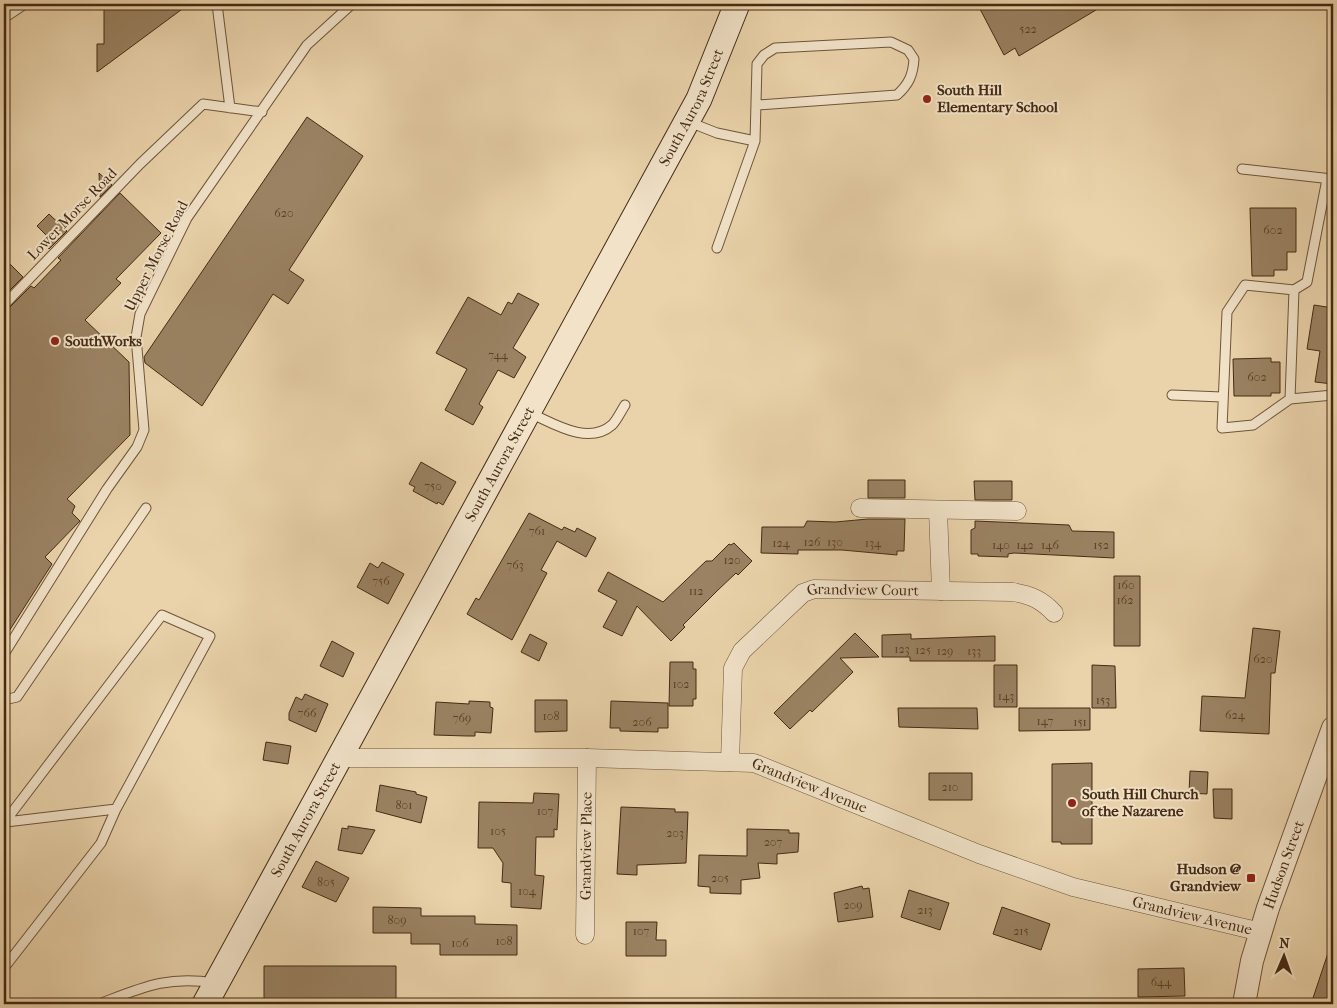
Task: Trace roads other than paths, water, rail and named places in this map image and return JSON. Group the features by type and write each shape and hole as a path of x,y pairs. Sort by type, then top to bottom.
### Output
{"main road":[{"name":"South Aurora Street","path":"211,994 699,99 738,4"}],"street":[{"path":"860,508 1017,512"},
{"path":"938,510 941,591"},
{"name":"Grandview Court","path":"730,762 733,668 736,659 803,593 814,589 1013,592 1030,595 1044,602 1054,614"},
{"name":"Hudson Street","path":"1244,1004 1252,961 1261,932 1332,738"},
{"name":"Grandview Avenue","path":"338,758 587,758 754,763 979,854 1073,887 1261,932"},
{"name":"Grandview Place","path":"585,935 587,758"}],"lane":[{"path":"4,18 25,4"},
{"path":"217,4 230,108 262,112"},
{"name":"Upper Morse Road","path":"4,654 107,489 137,446 144,430 136,337 140,314 187,218 307,45 352,4"},
{"path":"717,248 755,141 758,105 755,81 757,64 764,55 775,48 891,42 908,50 914,59 913,74 907,86 898,95 758,105"},
{"name":"Lower Morse Road","path":"4,305 140,164 203,104 230,108"},
{"path":"687,121 717,133 755,141"},
{"path":"1242,169 1330,179 1307,282 1294,290 1245,284 1226,312 1222,428 1253,425 1290,398 1333,395"},
{"path":"1290,398 1294,290"},
{"path":"1172,395 1222,398"},
{"path":"528,412 575,433 586,433 601,430 612,425 625,405"},
{"path":"4,700 17,697 146,508"},
{"path":"4,968 102,843 116,808 210,636 162,615 5,822"},
{"path":"5,822 116,808"},
{"path":"99,1004 140,989 174,980 190,979 211,994"}],"place":[{"name":"South Hill Elementary School","path":"927,99"},
{"name":"SouthWorks","path":"55,341"},
{"name":"South Hill Church of the Nazarene","path":"1072,803"},
{"name":"Hudson @ Grandview","path":"1251,878"}]}
